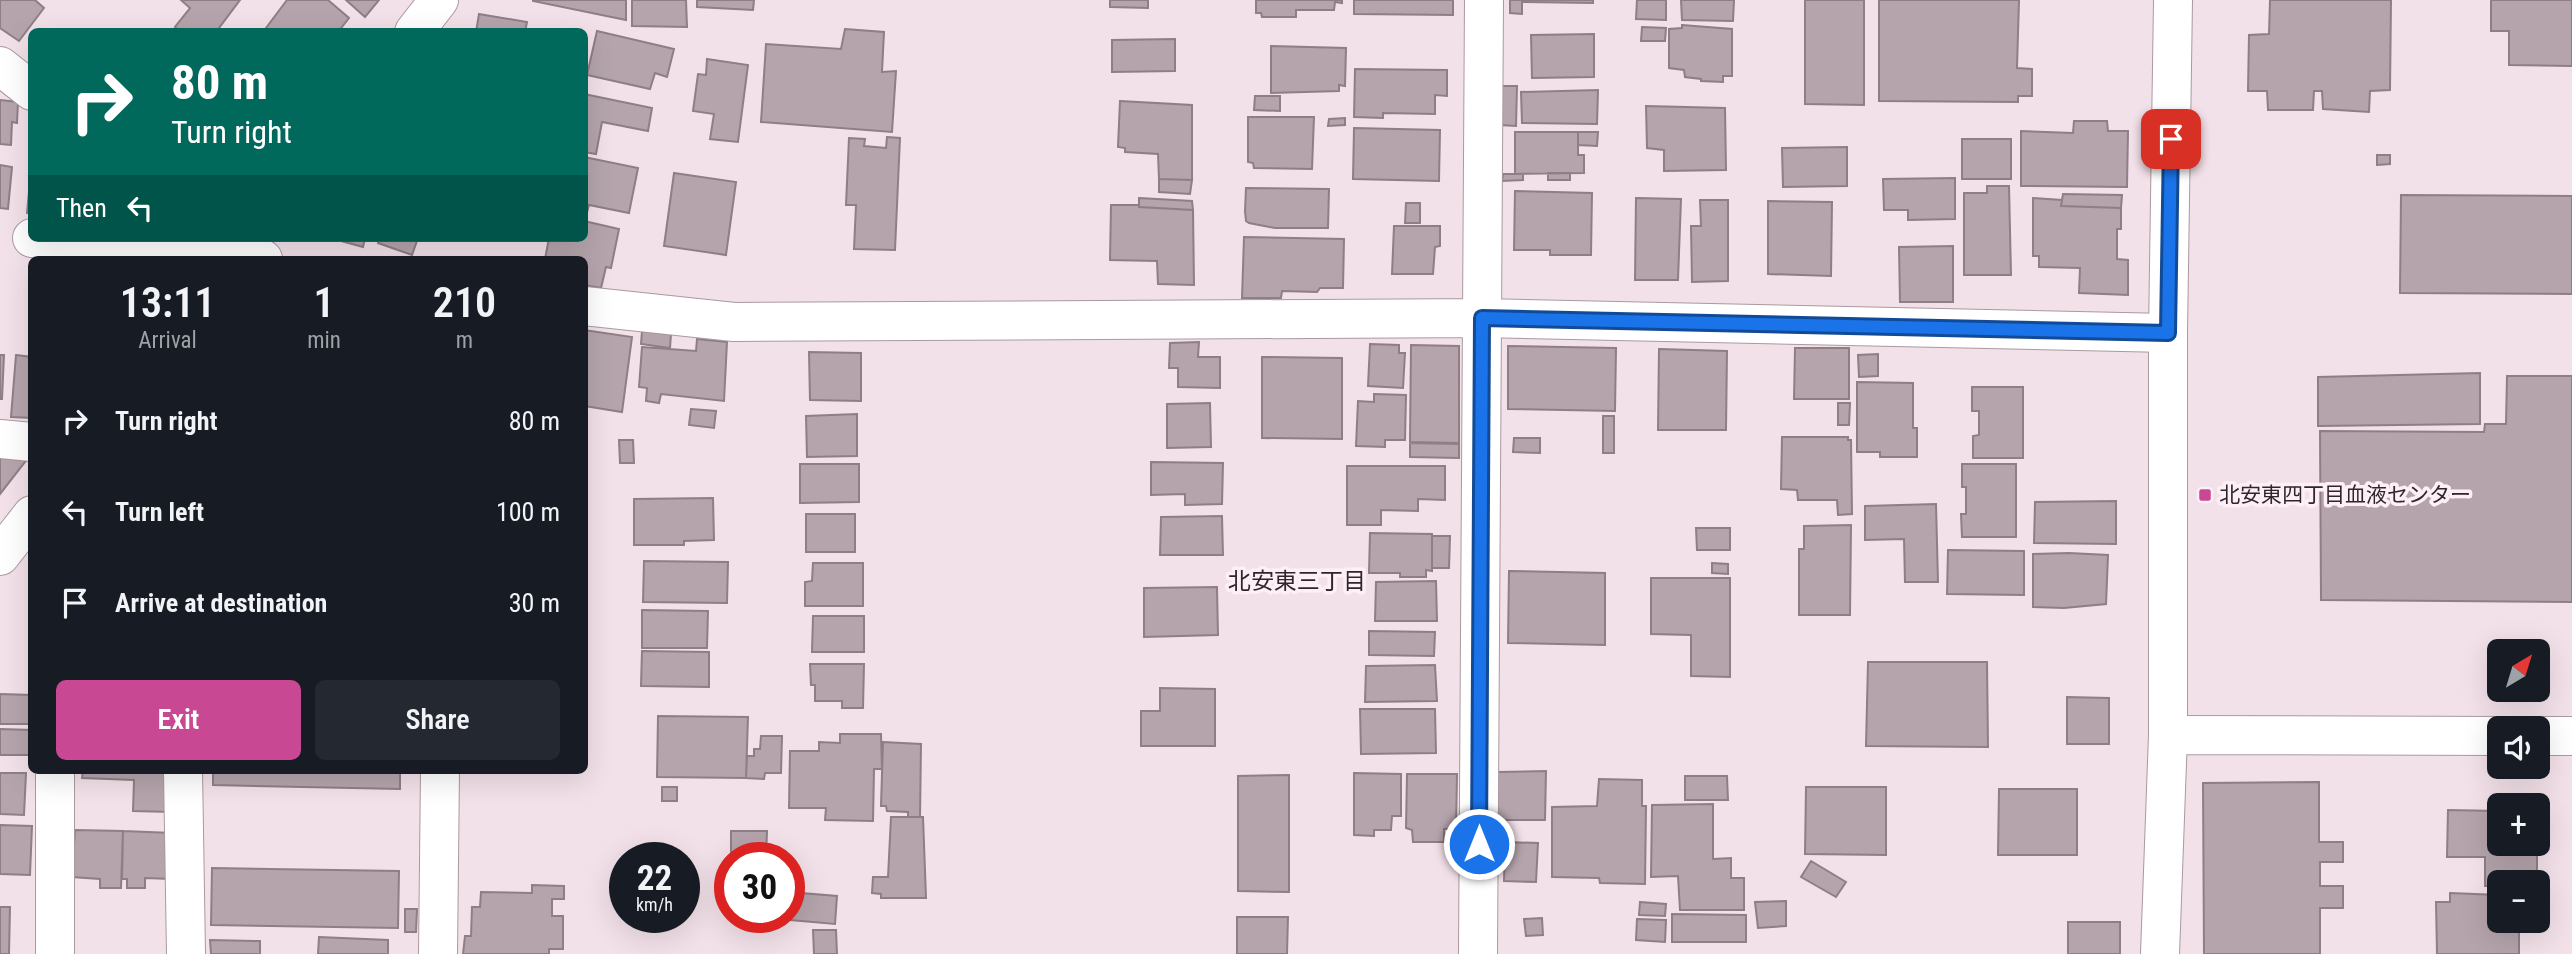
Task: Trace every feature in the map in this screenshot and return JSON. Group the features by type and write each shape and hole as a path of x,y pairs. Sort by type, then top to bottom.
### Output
{"street":[{"path":"417,28 439,0"},
{"path":"1478,954 1484,0"},
{"path":"2160,954 2168,735 2168,333 2173,0"},
{"path":"0,66 28,88"},
{"path":"0,235 28,238"},
{"path":"102,242 241,250"},
{"path":"588,306 734,322 1482,318 2168,333"},
{"path":"0,439 28,442"},
{"path":"0,556 28,520"},
{"path":"2168,735 2487,736"},
{"path":"2550,736 2572,736"},
{"path":"55,774 55,954"},
{"path":"183,774 186,954"},
{"path":"438,954 440,774"}],"building":[{"path":"0,0 35,0 44,8 19,41 0,28"},
{"path":"181,0 240,0 219,28 176,28 190,8"},
{"path":"287,0 328,0 349,18 341,28 266,28"},
{"path":"346,0 379,0 365,17"},
{"path":"533,0 626,0 626,20 533,1"},
{"path":"632,0 686,0 687,27 632,26"},
{"path":"697,0 754,0 753,10 697,7"},
{"path":"1110,0 1148,0 1148,8 1110,7"},
{"path":"1256,0 1342,0 1342,3 1335,2 1334,10 1296,10 1296,17 1262,17 1261,13 1256,13"},
{"path":"1354,0 1453,0 1453,15 1354,14"},
{"path":"1510,0 1593,0 1593,3 1522,2 1522,14 1510,13"},
{"path":"1637,0 1666,0 1666,20 1636,19"},
{"path":"1681,0 1734,0 1733,21 1682,20"},
{"path":"1805,0 1864,0 1864,105 1805,104"},
{"path":"1879,0 2019,0 2017,68 2032,69 2032,96 2018,96 2018,102 1879,101"},
{"path":"2270,0 2391,0 2390,90 2370,91 2369,112 2323,109 2322,91 2314,91 2313,110 2268,110 2267,91 2248,91 2249,35 2269,34"},
{"path":"2491,0 2572,0 2572,66 2509,65 2509,31 2491,31"},
{"path":"479,14 527,22 526,28 477,28"},
{"path":"1682,25 1732,29 1732,76 1723,76 1723,82 1701,81 1685,77 1684,70 1669,68 1669,29 1682,28"},
{"path":"1642,27 1666,28 1665,41 1641,41"},
{"path":"845,29 884,32 882,72 896,71 892,132 761,122 766,44 841,49"},
{"path":"597,31 674,49 667,77 655,73 650,89 588,75"},
{"path":"1594,34 1594,77 1532,78 1531,35"},
{"path":"1175,39 1175,71 1112,72 1112,40"},
{"path":"1271,46 1346,48 1345,86 1339,85 1339,91 1271,93"},
{"path":"707,59 748,65 738,142 710,139 714,114 693,111 698,74 706,75"},
{"path":"1355,69 1447,70 1447,96 1435,95 1435,114 1383,113 1383,118 1354,117"},
{"path":"1501,86 1517,86 1516,126 1500,125"},
{"path":"1598,90 1597,124 1522,123 1521,92"},
{"path":"588,95 652,108 648,131 602,122 596,154 588,153"},
{"path":"1255,96 1280,96 1280,111 1254,110"},
{"path":"0,100 18,102 17,123 12,122 11,145 0,144"},
{"path":"1120,101 1192,105 1192,180 1159,179 1158,154 1125,152 1125,148 1118,147"},
{"path":"1646,106 1725,108 1726,170 1664,171 1664,150 1647,148"},
{"path":"1248,117 1314,117 1312,169 1254,168 1253,163 1248,162"},
{"path":"1345,118 1345,125 1328,126 1329,119"},
{"path":"2074,121 2107,121 2108,131 2128,131 2127,187 2021,186 2021,131 2073,133"},
{"path":"1354,128 1440,130 1439,181 1353,179"},
{"path":"1515,132 1578,132 1578,155 1584,155 1584,173 1515,174"},
{"path":"1578,132 1598,132 1597,146 1578,145"},
{"path":"887,137 900,138 895,250 854,249 856,205 846,205 849,138 865,139 864,146 886,148"},
{"path":"1962,139 2011,139 2011,179 1962,179"},
{"path":"1847,147 1847,186 1783,187 1782,148"},
{"path":"2377,155 2390,155 2390,164 2377,165"},
{"path":"588,158 638,168 629,213 589,205 588,209"},
{"path":"0,165 12,167 8,209 0,208"},
{"path":"674,173 736,182 726,255 664,246"},
{"path":"1548,173 1570,173 1570,180 1548,180"},
{"path":"1503,174 1523,174 1523,180 1502,181"},
{"path":"1955,178 1955,219 1908,220 1908,210 1884,210 1883,179"},
{"path":"1159,179 1192,180 1190,194 1159,192"},
{"path":"1987,186 2009,186 2011,275 1964,275 1964,193 1987,193"},
{"path":"1246,188 1329,189 1328,228 1275,228 1249,223 1246,221 1245,211"},
{"path":"1515,191 1592,193 1591,255 1550,255 1550,250 1514,250"},
{"path":"2063,194 2122,195 2121,208 2061,206"},
{"path":"2401,195 2572,196 2572,294 2400,293"},
{"path":"1139,198 1192,201 1193,210 1139,207"},
{"path":"1636,198 1681,199 1678,280 1635,280"},
{"path":"2033,198 2062,200 2061,206 2121,208 2121,229 2117,229 2117,259 2128,260 2128,295 2079,293 2080,268 2039,267 2039,256 2033,256"},
{"path":"1700,200 1728,200 1728,281 1692,282 1691,226 1701,226"},
{"path":"1768,201 1832,202 1831,276 1768,274"},
{"path":"1406,203 1420,203 1420,223 1405,223"},
{"path":"1111,205 1193,210 1194,285 1158,284 1157,261 1110,260"},
{"path":"588,222 619,229 611,268 606,267 601,288 588,286 588,256 546,256 548,242 588,242"},
{"path":"1394,226 1440,226 1440,246 1435,247 1433,274 1392,274"},
{"path":"1244,237 1344,239 1343,288 1320,288 1317,292 1282,291 1281,298 1242,298"},
{"path":"345,242 364,242 363,247"},
{"path":"378,242 417,242 412,255"},
{"path":"1953,246 1953,302 1900,302 1899,247"},
{"path":"588,331 632,337 622,412 588,407"},
{"path":"642,331 671,334 670,348 641,344"},
{"path":"697,339 727,342 724,401 661,394 659,403 646,401 647,388 639,387 642,347 696,351"},
{"path":"1199,342 1198,357 1220,357 1220,388 1178,387 1178,368 1169,368 1170,343"},
{"path":"1370,344 1399,345 1399,353 1405,353 1403,388 1368,386"},
{"path":"1411,345 1459,346 1459,443 1410,442"},
{"path":"1508,346 1616,348 1615,411 1508,409"},
{"path":"1795,348 1849,348 1849,399 1794,399"},
{"path":"1659,349 1727,351 1726,430 1658,430"},
{"path":"809,352 861,353 861,401 810,400"},
{"path":"1878,354 1878,376 1859,377 1858,355"},
{"path":"0,355 4,355 2,399 0,399"},
{"path":"16,355 28,356 28,418 11,417"},
{"path":"1262,357 1342,358 1342,439 1262,438"},
{"path":"2480,373 2480,424 2318,426 2318,377"},
{"path":"2507,376 2572,376 2572,602 2321,600 2320,431 2484,432 2485,424 2506,424"},
{"path":"1857,382 1913,383 1913,428 1917,428 1917,457 1880,457 1880,452 1857,452"},
{"path":"1972,387 2023,387 2023,458 1973,458 1973,436 1979,435 1979,411 1972,411"},
{"path":"1374,394 1406,395 1405,440 1385,440 1385,447 1356,446 1358,401 1374,402"},
{"path":"1210,403 1211,447 1167,448 1167,404"},
{"path":"1838,403 1850,403 1849,425 1838,425"},
{"path":"691,409 716,411 714,428 689,425"},
{"path":"857,414 857,456 807,457 806,416"},
{"path":"1603,416 1614,416 1614,453 1603,453"},
{"path":"1782,437 1848,437 1848,440 1851,440 1852,514 1838,515 1837,500 1798,500 1797,490 1781,489"},
{"path":"1514,438 1540,438 1540,453 1513,452"},
{"path":"619,440 633,440 634,463 620,463"},
{"path":"1410,443 1459,444 1459,458 1410,457"},
{"path":"0,447 28,452 28,458 0,494"},
{"path":"1151,462 1223,463 1222,504 1185,505 1185,494 1151,495"},
{"path":"800,464 859,464 859,502 800,503"},
{"path":"1962,464 2016,464 2016,537 1962,537 1961,514 1966,514 1966,487 1962,487"},
{"path":"1347,466 1445,466 1445,500 1418,499 1418,511 1381,510 1381,525 1347,525"},
{"path":"713,498 714,540 684,541 684,545 634,545 634,499"},
{"path":"2116,501 2116,544 2034,543 2035,502"},
{"path":"1936,504 1938,582 1905,582 1904,539 1865,540 1865,506"},
{"path":"806,514 855,514 855,552 806,552"},
{"path":"1222,516 1223,555 1160,555 1161,517"},
{"path":"1851,525 1850,615 1799,615 1799,549 1804,549 1804,526"},
{"path":"1696,528 1730,528 1730,550 1697,550"},
{"path":"1370,533 1432,534 1432,571 1426,570 1426,577 1400,577 1400,573 1369,573"},
{"path":"1432,536 1450,536 1449,568 1432,568"},
{"path":"1948,550 2024,551 2024,595 1947,594"},
{"path":"2033,554 2108,555 2106,604 2064,608 2033,607"},
{"path":"644,561 728,562 727,603 643,602"},
{"path":"813,563 863,563 863,606 805,606 805,582 812,581"},
{"path":"1712,563 1728,564 1728,574 1712,573"},
{"path":"1509,571 1605,573 1605,645 1508,643"},
{"path":"1651,578 1730,578 1730,677 1691,676 1691,635 1651,634"},
{"path":"1436,581 1437,621 1375,621 1376,582"},
{"path":"1217,587 1218,635 1144,637 1144,588"},
{"path":"642,610 708,611 707,648 642,648"},
{"path":"813,616 864,616 864,652 812,652"},
{"path":"1369,631 1435,632 1434,656 1369,655"},
{"path":"642,651 709,652 709,687 641,686"},
{"path":"1868,662 1987,662 1988,747 1866,746"},
{"path":"810,664 864,664 863,708 842,708 842,701 815,701 815,685 811,685"},
{"path":"1435,665 1437,701 1365,702 1366,666"},
{"path":"1160,688 1215,689 1215,746 1141,746 1141,711 1160,711"},
{"path":"0,694 28,695 28,724 0,724"},
{"path":"2067,697 2109,698 2109,744 2067,744"},
{"path":"1360,709 1435,709 1436,753 1361,754"},
{"path":"658,716 748,717 746,778 657,777"},
{"path":"0,729 28,730 28,755 0,755"},
{"path":"840,734 881,734 882,769 874,769 873,821 825,820 826,808 789,808 790,751 819,751 819,742 840,743"},
{"path":"761,736 782,736 781,773 765,773 764,779 746,778 747,756 754,756 754,749 760,749"},
{"path":"883,742 921,744 920,817 908,817 908,812 887,811 886,806 881,806"},
{"path":"1546,771 1545,820 1498,820 1498,772"},
{"path":"0,773 26,773 24,815 0,814"},
{"path":"1354,773 1401,774 1401,816 1392,816 1391,830 1374,830 1374,836 1354,835"},
{"path":"82,774 172,774 171,812 133,811 134,780 82,778"},
{"path":"213,774 400,774 400,789 213,785"},
{"path":"1407,774 1457,774 1456,829 1444,829 1444,842 1413,842 1412,830 1406,828"},
{"path":"1289,775 1289,892 1238,891 1238,776"},
{"path":"1685,776 1727,776 1728,800 1685,800"},
{"path":"1599,779 1642,780 1642,806 1646,806 1645,884 1600,883 1599,878 1552,877 1552,807 1597,806"},
{"path":"2319,782 2319,842 2343,842 2343,862 2320,862 2320,886 2343,886 2343,908 2320,908 2320,954 2204,954 2203,783"},
{"path":"662,787 677,787 677,801 662,801"},
{"path":"1806,787 1886,787 1886,855 1805,854"},
{"path":"1999,789 2077,789 2077,855 1998,855"},
{"path":"1713,804 1713,859 1731,858 1731,878 1744,878 1744,910 1680,910 1678,876 1651,877 1652,805"},
{"path":"2448,810 2487,811 2487,856 2537,856 2537,870 2487,870 2485,886 2485,857 2447,857"},
{"path":"891,817 923,817 926,898 881,898 881,894 872,893 873,877 888,877"},
{"path":"0,825 32,826 30,875 0,874"},
{"path":"75,830 123,831 121,888 100,888 100,879 72,877"},
{"path":"123,831 172,833 170,879 145,878 145,888 127,888 127,879 122,879"},
{"path":"731,831 767,831 767,842 731,842"},
{"path":"1505,842 1538,843 1536,882 1504,881"},
{"path":"1811,861 1846,882 1836,897 1801,877"},
{"path":"212,868 399,871 398,928 211,925"},
{"path":"532,885 564,886 564,899 552,899 552,916 563,916 563,949 549,949 549,954 463,954 465,936 471,936 472,907 480,907 481,892 532,893"},
{"path":"805,893 837,896 835,924 805,921"},
{"path":"2450,893 2487,895 2487,933 2519,933 2519,954 2437,954 2436,902 2450,902"},
{"path":"1786,901 1786,926 1758,928 1755,902"},
{"path":"1640,902 1666,904 1665,916 1639,915"},
{"path":"0,907 10,907 9,954 0,954"},
{"path":"405,909 417,909 416,932 405,932"},
{"path":"1672,914 1746,915 1746,942 1672,942"},
{"path":"1237,917 1288,917 1287,954 1237,954"},
{"path":"1542,918 1543,935 1526,936 1524,919"},
{"path":"1637,919 1666,920 1665,942 1636,940"},
{"path":"2068,922 2120,922 2120,954 2068,954"},
{"path":"813,930 836,930 837,954 814,954"},
{"path":"319,937 388,940 388,954 318,954"},
{"path":"210,940 260,941 260,954 211,954"}],"place":[{"name":"北安東四丁目血液センター","path":"2205,495"}],"district":[{"name":"北安東三丁目","path":"1297,581"}],"route":[{"path":"1479,844 1482,318 2168,333 2171,139"}]}
